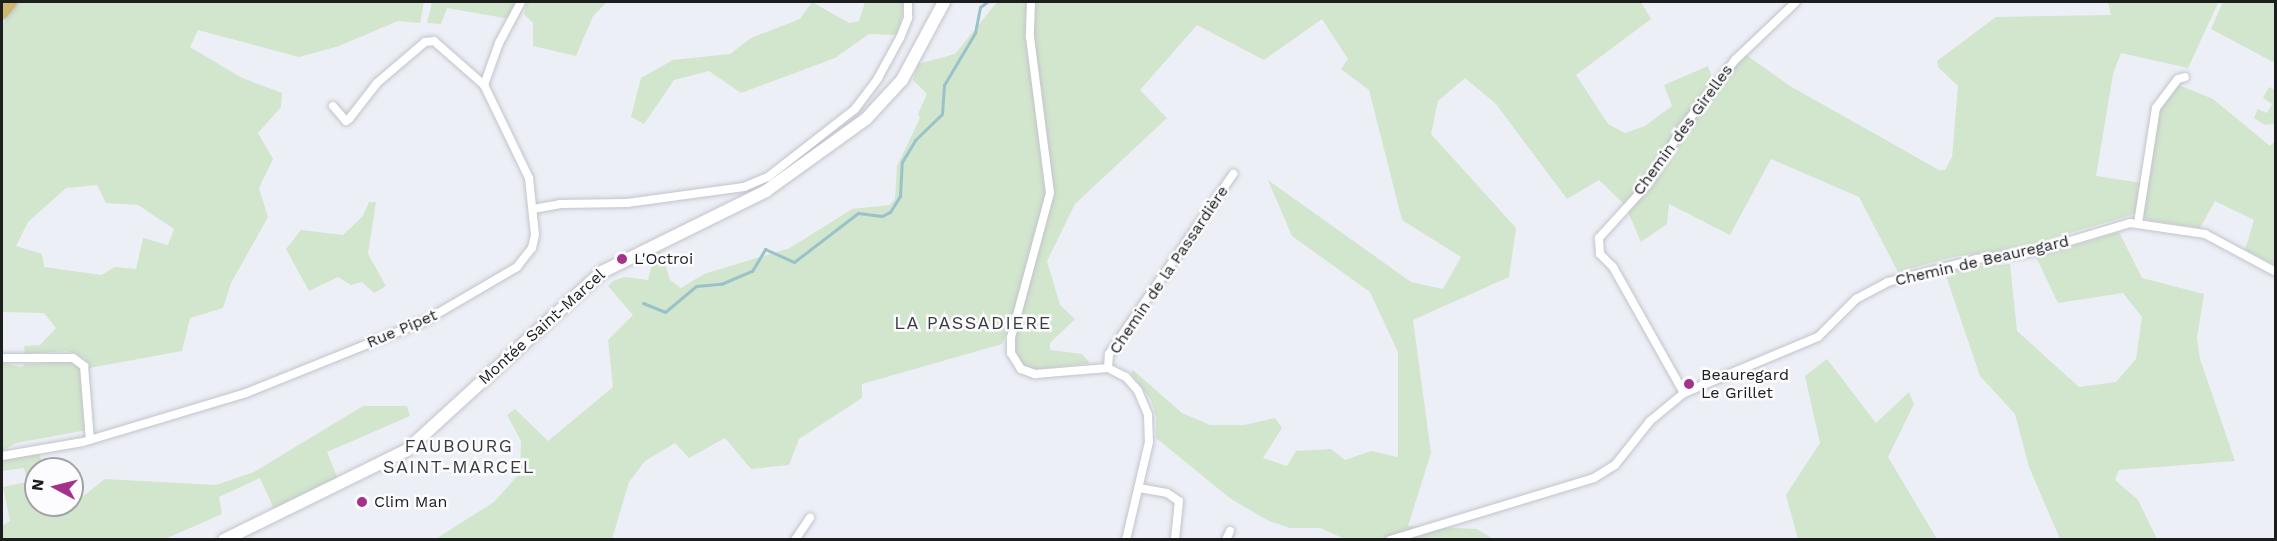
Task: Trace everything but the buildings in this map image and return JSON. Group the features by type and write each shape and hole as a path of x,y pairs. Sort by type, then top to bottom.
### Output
{"main road":[{"path":"2,12 10,2"},
{"name":"Montée Saint-Marcel","path":"224,540 407,450 602,272 772,181 887,100 944,2"}],"street":[{"path":"333,106 349,119 377,83 425,42 434,41 484,85 499,43 521,2"},
{"path":"533,209 627,203 772,181 855,109 900,38 908,18 908,2"},
{"name":"Chemin de la Passardière","path":"1031,2 1030,37 1050,193 1010,345 1015,362 1035,374 1108,368 1132,383 1148,415 1149,442 1126,540"},
{"name":"Chemin des Girelles","path":"1684,393 1613,267 1600,254 1599,238 1648,184 1683,127 1735,60 1796,2"},
{"path":"2138,223 2156,108 2178,79 2185,77"},
{"name":"Rue Pipet","path":"2,456 90,440 246,393 423,322 472,296 524,260 534,241 530,178 484,85"},
{"name":"Chemin de la Passardière","path":"1108,368 1109,354 1233,174"},
{"name":"Chemin de Beauregard","path":"1390,540 1594,478 1615,465 1650,421 1684,393 1818,337 1856,299 1888,282 1977,260 2033,252 2138,223 2205,234 2276,272"},
{"path":"2,358 73,358 84,366 90,440"},
{"path":"1139,488 1167,493 1179,501 1174,540"},
{"path":"795,540 810,519"}],"green space":[{"path":"18,2 424,2 420,23 398,21 339,46 299,57 198,30 190,47 242,78 282,93 281,107 258,133 273,159 259,188 268,217 231,283 223,308 190,318 182,351 89,368 84,358 67,351 25,354 24,346 40,345 56,328 44,313 2,312 2,25","holes":["97,185 106,203 138,205 174,229 168,245 143,238 136,269 115,267 101,275 44,267 42,254 16,246 28,222 66,188"]},
{"path":"432,2 519,2 510,19 447,8 441,24 427,23"},
{"path":"527,2 624,3 606,3 593,16 576,56 533,46 533,23 524,14"},
{"path":"812,2 849,23 859,21 865,2 904,2 899,35 869,34 835,58 741,93 709,71 674,80 644,124 631,117 641,78 673,60 730,54 751,38 800,19"},
{"path":"997,2 1641,2 1651,19 1576,75 1608,124 1625,133 1645,126 1672,106 1664,85 1708,66 1716,89 1745,54 1790,86 1939,170 1945,170 1952,157 1958,86 1938,67 1937,61 1996,17 2111,15 2108,2 2218,3 2188,68 2121,53 2113,74 2096,176 2142,183 2135,214 2023,247 1953,257 1898,272 1859,197 1771,159 1730,235 1669,204 1667,224 1641,242 1625,205 1599,180 1567,199 1496,104 1465,78 1438,101 1431,134 1516,228 1509,277 1413,320 1431,453 1408,526 1477,529 1493,539 1345,539 1320,528 1290,528 1269,521 1231,499 1156,438 1156,417 1151,400 1131,373 1133,370 1182,413 1210,425 1244,425 1275,418 1282,428 1263,458 1287,466 1296,451 1331,449 1345,460 1371,451 1398,457 1398,352 1370,292 1292,236 1268,180 1411,282 1443,289 1461,257 1402,220 1369,90 1341,69 1348,59 1322,19 1264,60 1197,25 1140,90 1167,118 1075,204 1047,261 1060,305 1075,319 1050,343 1050,350 1082,354 1090,363 1033,370 1023,367 1016,356 1012,321 1002,344 862,384 862,398 799,439 789,465 751,469 725,438 689,458 675,443 645,461 629,482 612,539 434,540 494,502 520,473 521,441 507,415 515,409 548,441 613,387 608,340 633,315 608,286 613,281 624,277 648,280 655,253 661,251 670,280 681,288 704,274 790,248 852,209 890,205 895,199 897,166 920,118 918,114 927,94 913,80 918,64 955,54"},
{"path":"2223,2 2275,2 2275,63 2211,29"},
{"path":"2176,84 2213,99 2270,146 2275,141 2275,265 2245,250 2254,220 2215,201 2200,228 2148,220 2143,216 2160,105"},
{"path":"2269,87 2275,90 2275,124 2265,125 2254,118 2258,109 2267,113 2272,104 2263,98"},
{"path":"369,202 376,202 368,254 386,286 374,293 362,282 351,285 338,277 309,291 286,249 301,230 343,235 363,216"},
{"path":"2119,232 2142,278 2204,294 2197,338 2200,359 2235,461 2119,470 2115,480 2138,500 2157,539 2060,539 2029,467 2015,414 1980,376 1945,273 1967,267 2010,264 2017,331 2079,387 2116,382 2136,359 2142,317 2123,293 2058,303 2036,257"},
{"path":"1827,359 1876,423 1909,392 1914,404 1888,457 1937,539 1798,539 1786,495 1820,443 1805,376"},
{"path":"74,361 82,368 87,430 16,443 2,451 2,363 22,367 25,364"},
{"path":"363,406 407,406 410,416 327,452 338,479 274,509 260,478 219,497 222,514 165,539 2,539 2,526 10,521 3,487 24,483 24,517 84,517 84,495 105,479 216,485 254,472"},
{"path":"39,453 40,457 24,457 24,468 2,471 2,459"}],"waterway":[{"path":"643,303 665,312 696,286 721,284 752,271 765,249 794,262 858,213 882,216 890,212 900,196 902,162 915,140 942,114 944,85 975,33 980,7 987,2"}],"place":[{"name":"L'Octroi","path":"622,259"},
{"name":"Beauregard Le Grillet","path":"1689,384"},
{"name":"Clim Man","path":"362,502"}],"district":[{"name":"LA PASSADIERE","path":"973,323"},
{"name":"FAUBOURG SAINT-MARCEL","path":"459,457"}]}
